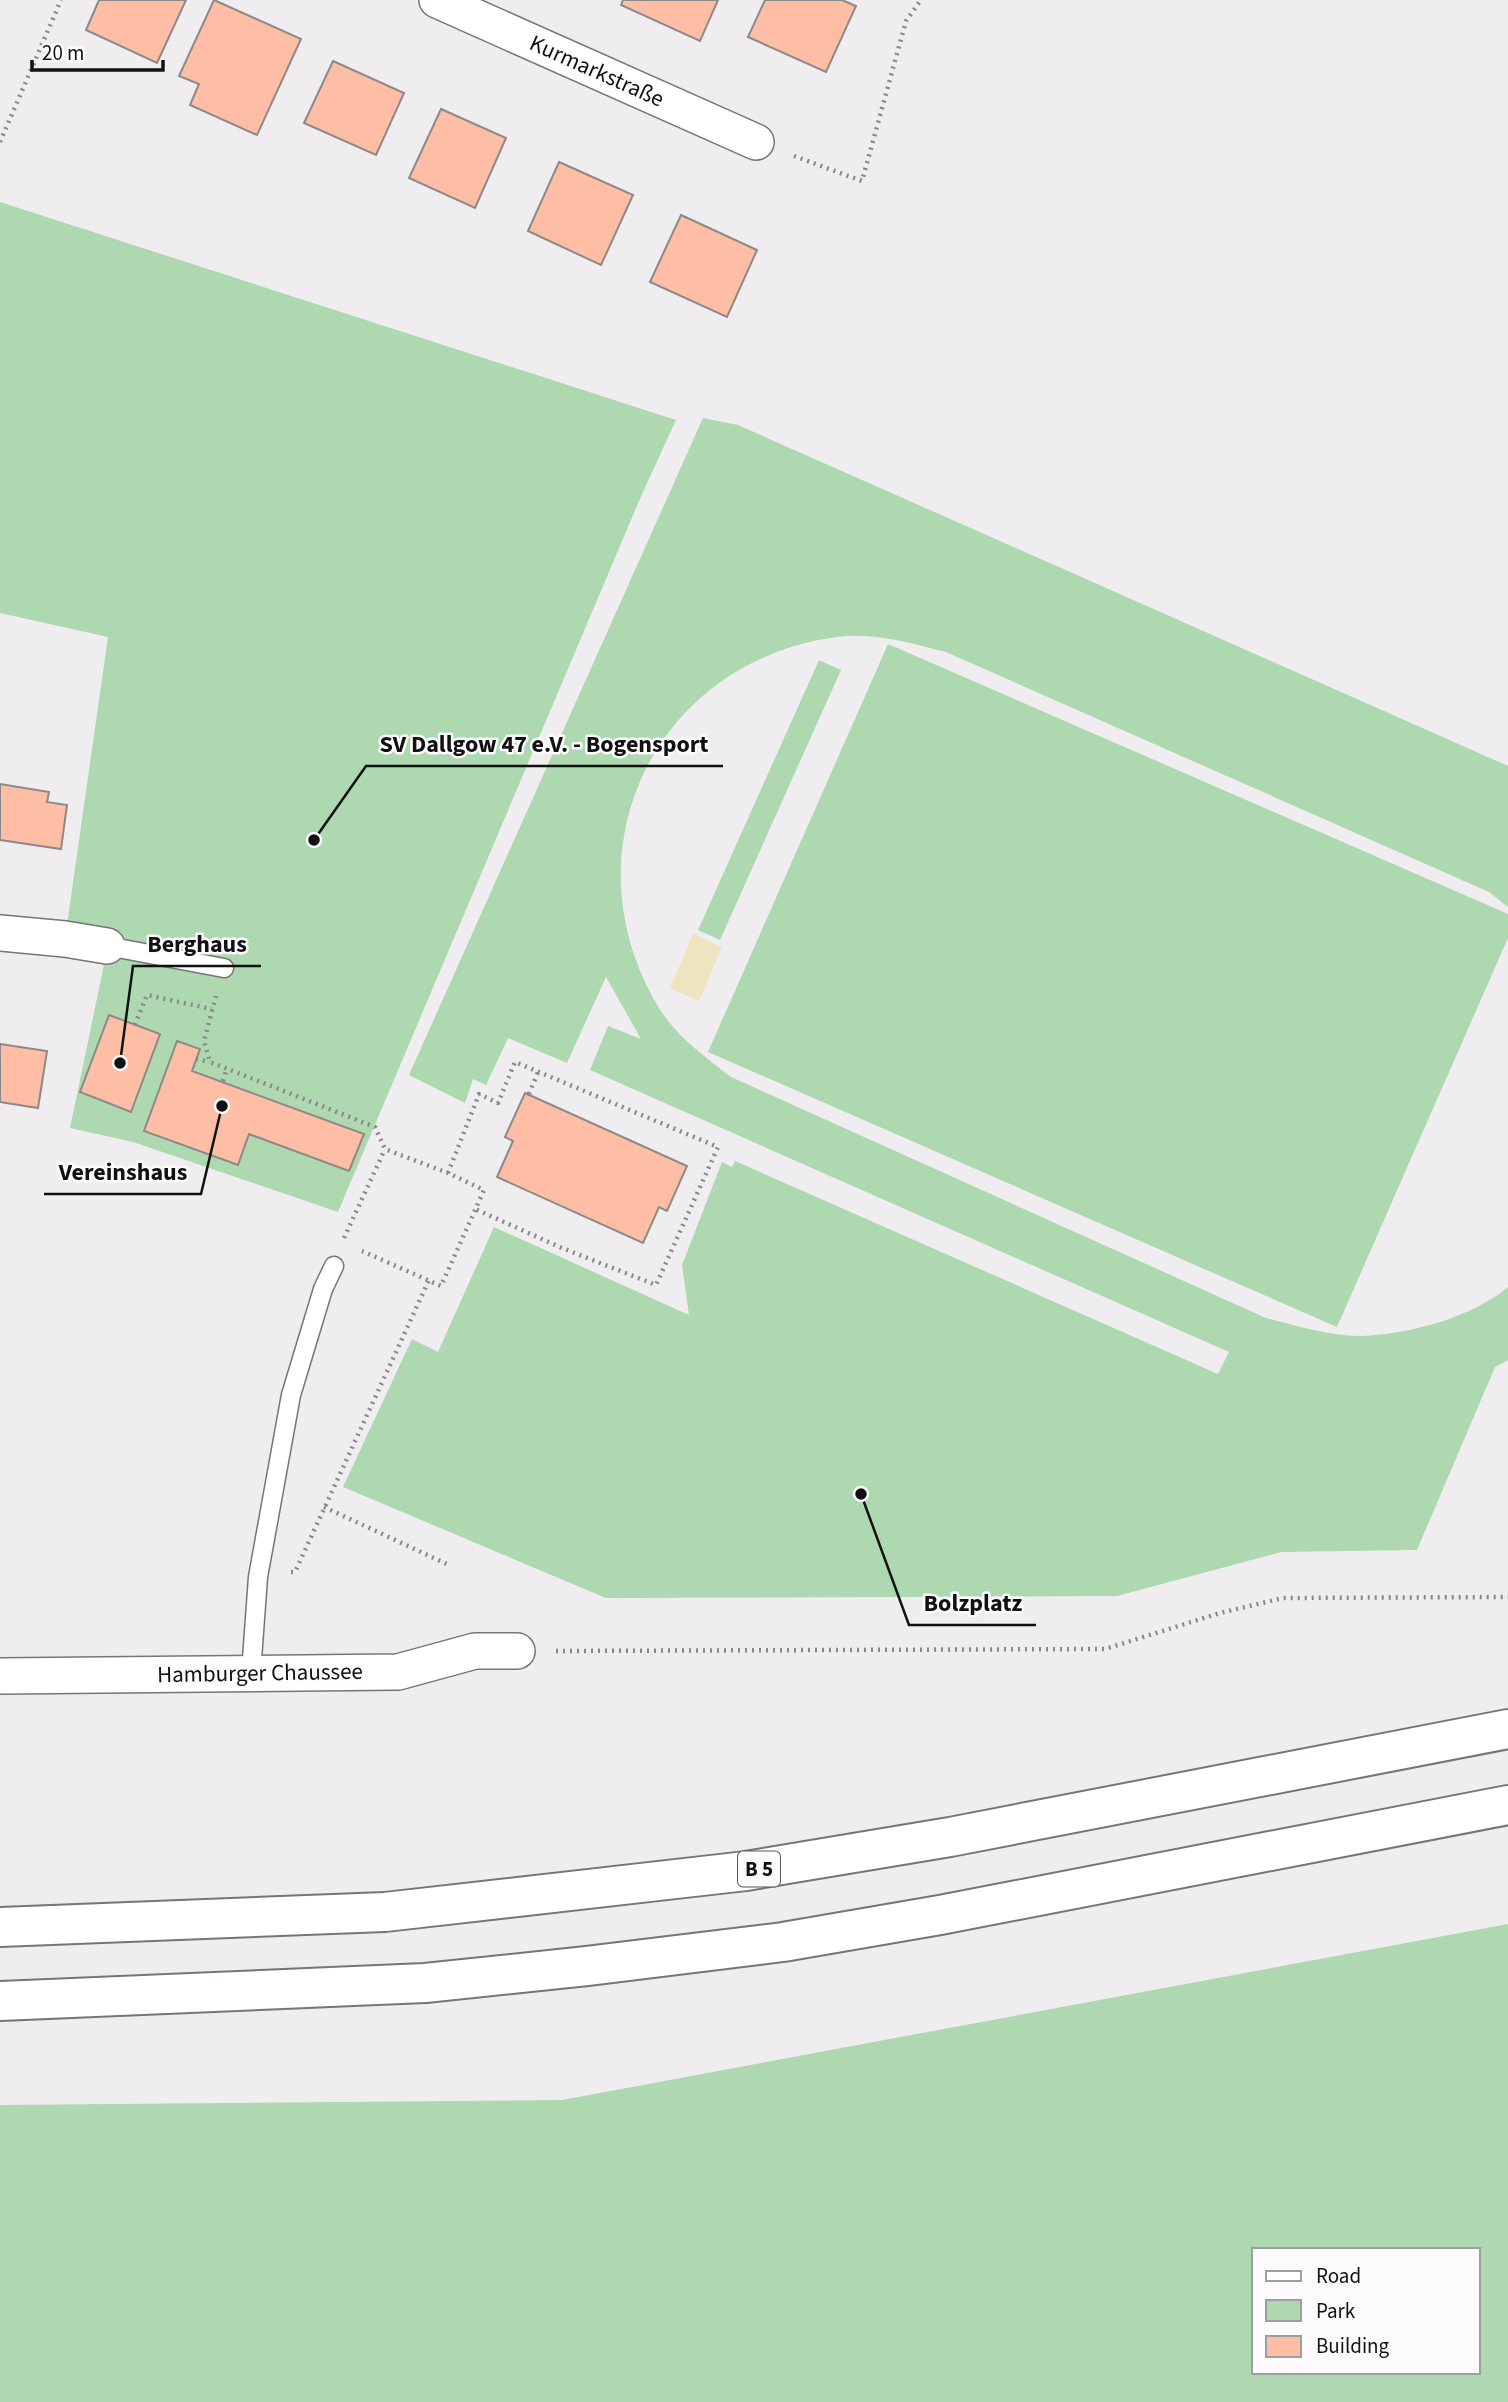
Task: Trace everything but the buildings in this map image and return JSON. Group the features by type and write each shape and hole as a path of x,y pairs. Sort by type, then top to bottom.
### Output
{"highway":[{"name":"B 5","path":"0,1927 385,1912 746,1871 950,1837 1508,1729"},
{"path":"0,2001 425,1983 783,1942 940,1915 1508,1805"}],"street":[{"name":"Kurmarkstraße","path":"437,0 756,142"},
{"path":"0,933 107,946"},
{"name":"Hamburger Chaussee","path":"0,1676 398,1671 475,1651 517,1651"}],"lane":[{"path":"107,946 224,968"},
{"path":"251,1673 258,1577 291,1395 323,1289 334,1266"}],"path":[{"path":"0,142 61,0"},
{"path":"756,142 862,181 906,21 921,0"},
{"path":"210,1062 204,1041 224,968"},
{"path":"135,1025 147,995 212,1009"},
{"path":"196,1059 227,1068 375,1127 385,1149 484,1190 441,1286 355,1248"},
{"path":"448,1173 479,1094 498,1103 515,1062 718,1147 656,1285 562,1248 475,1209"},
{"path":"223,1081 227,1068"},
{"path":"529,1094 538,1072"},
{"path":"342,1242 385,1149"},
{"path":"258,1577 295,1572 429,1280"},
{"path":"324,1507 449,1565"},
{"path":"517,1651 1105,1649 1220,1613 1283,1598 1508,1597"}],"green space":[{"path":"0,202 676,420 642,494 338,1212 133,1142 70,1128 106,955 65,939 108,637 0,613"},
{"path":"703,418 738,425 1508,766 1508,907 1489,892 946,652 892,639 851,636 773,653 719,683 676,724 644,773 626,828 621,887 632,948 666,1018 692,1046 731,1077 1266,1318 1338,1335 1380,1335 1419,1328 1458,1316 1508,1287 1508,1360 1495,1367 1417,1550 1281,1552 1117,1596 606,1598 343,1487 412,1339 438,1352 494,1227 689,1315 682,1265 722,1162 732,1167 735,1161 1218,1374 1229,1352 590,1070 608,1026 641,1039 606,977 567,1063 508,1038 486,1085 473,1079 465,1103 409,1075"},
{"path":"888,644 1508,914 1508,938 1337,1327 708,1052"},
{"path":"819,660 841,670 720,940 698,930"},
{"path":"1508,1924 1508,2402 0,2402 0,2105 562,2100"}],"sand":[{"path":"693,934 722,947 699,1001 670,988"}],"place":[{"name":"SV Dallgow 47 e.V. - Bogensport","path":"314,840"},
{"name":"Berghaus","path":"120,1063"},
{"name":"Vereinshaus","path":"222,1106"},
{"name":"Bolzplatz","path":"861,1494"}]}
